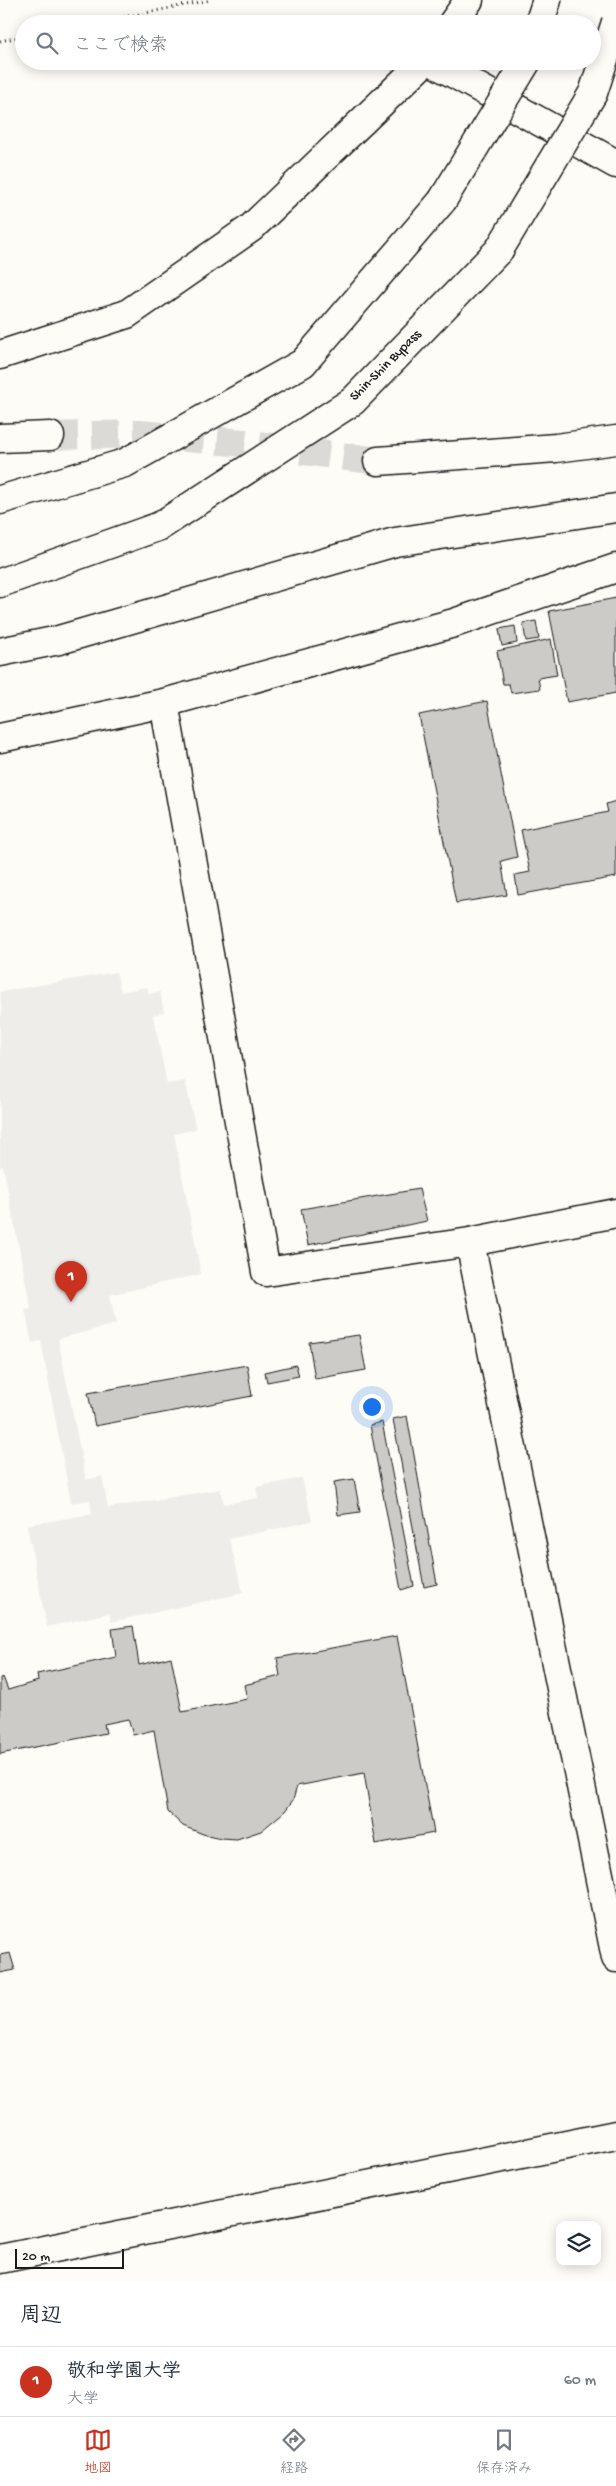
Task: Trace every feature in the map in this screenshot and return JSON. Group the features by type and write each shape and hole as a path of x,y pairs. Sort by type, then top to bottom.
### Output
{"main road":[{"path":"458,15 469,0"},
{"path":"542,15 547,0"},
{"name":"Shin-Shin Bypass","path":"601,66 616,22"},
{"path":"0,355 127,314 251,228 416,70"},
{"path":"447,70 616,164"},
{"path":"0,500 125,463 303,363 442,201 522,70"},
{"name":"Shin-Shin Bypass","path":"0,583 160,526 353,401 499,250 592,92 600,70"},
{"path":"0,438 50,436"},
{"path":"378,461 556,448 616,440"},
{"path":"0,652 60,640 395,542 616,508"},
{"path":"0,738 164,703 454,623 616,568"},
{"path":"164,703 266,1272 470,1242 616,1213"},
{"path":"470,1242 616,1958"},
{"path":"0,2259 616,2135"}],"path":[{"path":"135,15 211,0"},
{"path":"0,41 15,38"}],"shaded area":[{"path":"116,972 121,992 147,987 149,994 160,992 164,1012 153,1015 167,1084 185,1081 196,1129 174,1134 201,1274 110,1295 116,1324 58,1339 86,1480 102,1476 108,1508 220,1489 224,1504 258,1498 256,1487 302,1478 312,1521 229,1539 243,1593 111,1622 109,1613 47,1627 27,1525 92,1514 90,1500 71,1503 41,1341 32,1343 25,1310 31,1309 3,1166 0,1167 0,1016 2,1015 0,992"}],"building":[{"path":"616,598 616,693 567,702 549,611"},
{"path":"536,621 539,639 526,641 523,623"},
{"path":"515,626 517,643 502,646 499,629"},
{"path":"551,639 557,675 538,678 540,689 511,693 509,684 503,684 497,651"},
{"path":"487,701 517,857 501,861 507,895 456,903 419,715"},
{"path":"616,801 616,877 518,895 515,875 530,872 521,830 608,812 606,804"},
{"path":"419,1189 427,1221 308,1245 301,1209"},
{"path":"359,1335 366,1370 315,1379 309,1342"},
{"path":"247,1365 252,1396 95,1426 88,1393"},
{"path":"296,1365 299,1376 267,1382 265,1372"},
{"path":"407,1416 437,1584 424,1587 393,1419"},
{"path":"382,1422 414,1586 401,1590 370,1425"},
{"path":"354,1479 360,1512 338,1515 334,1482"},
{"path":"133,1626 139,1665 171,1657 182,1712 247,1699 244,1685 280,1676 277,1658 397,1636 434,1833 376,1844 364,1773 297,1786 293,1800 285,1811 261,1831 237,1839 203,1834 183,1826 168,1812 154,1730 133,1735 128,1719 104,1724 106,1733 0,1754 0,1678 3,1677 8,1690 38,1681 37,1674 116,1657 112,1629"},
{"path":"10,1953 15,1970 0,1973 0,1955"}],"tunnel":[{"path":"50,436 139,434 244,443 378,461"}],"place":[{"name":"敬和学園大学","path":"71,1302"}]}
